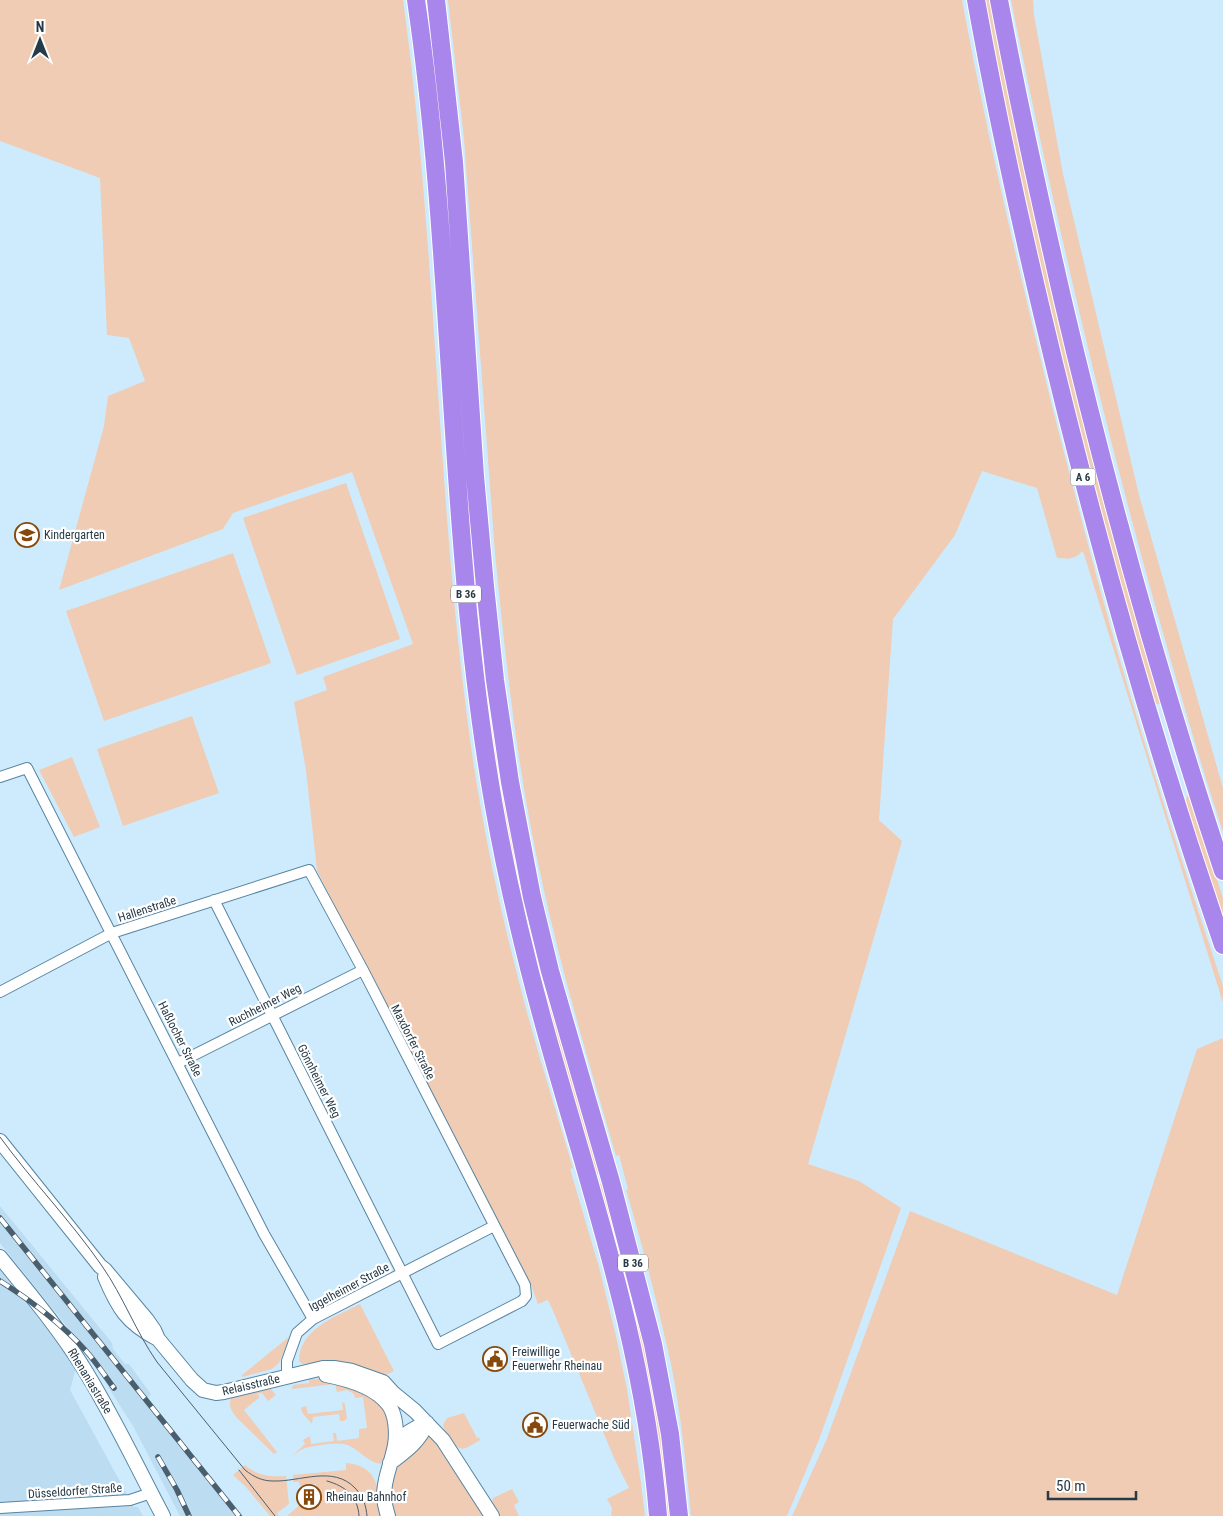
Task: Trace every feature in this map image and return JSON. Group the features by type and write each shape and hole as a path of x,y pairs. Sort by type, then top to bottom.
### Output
{"highway":[{"name":"B 36","path":"416,0 435,178 460,535 485,752 505,864 530,973 590,1182 621,1298 638,1372 646,1409 658,1516"},
{"name":"B 36","path":"436,0 454,162 475,476 485,586 503,742 515,814 541,935 609,1176 653,1344 670,1434 679,1516"},
{"name":"A 6","path":"976,0 1025,238 1078,459 1140,682 1223,945"},
{"name":"A 6","path":"999,0 1048,237 1098,441 1160,668 1223,871"}],"main road":[{"name":"Relaisstraße","path":"0,1141 100,1266 110,1289 127,1318 138,1328 158,1340 203,1390 216,1393 232,1391 323,1368 352,1371 383,1382 443,1440 492,1516"},
{"name":"Rhenaniastraße","path":"0,1257 46,1315 81,1364 107,1409 163,1516"},
{"name":"Relaisstraße","path":"306,1372 336,1377 369,1389 393,1392"},
{"name":"Relaisstraße","path":"369,1389 388,1404 395,1425 395,1444 384,1487 384,1503 388,1516"},
{"path":"395,1444 415,1427 427,1423"},
{"path":"390,1463 415,1442 422,1434 427,1423"}],"street":[{"name":"Haßlocher Straße","path":"0,777 27,768 264,1234 314,1319"},
{"name":"Hallenstraße","path":"0,992 112,933 309,870"},
{"name":"Maxdorfer Straße","path":"309,870 363,970 494,1226"},
{"name":"Gönnheimer Weg","path":"214,900 402,1273"},
{"name":"Ruchheimer Weg","path":"178,1063 363,970"},
{"name":"Iggelheimer Straße","path":"288,1377 287,1361 297,1333 314,1319 402,1273 494,1226 525,1285 526,1296 522,1301 438,1344 402,1273"},
{"name":"Düsseldorfer Straße","path":"0,1508 130,1500 151,1493"}],"shaded area":[{"path":"0,0 403,0 423,179 457,628 476,781 494,878 517,974 573,1168 570,1169 599,1267 616,1336 627,1389 645,1516 611,1516 612,1508 607,1499 629,1488 614,1458 554,1313 548,1300 538,1304 530,1282 488,1212 317,871 306,770 294,702 327,690 323,677 413,644 352,472 233,513 223,529 59,590 104,426 108,396 145,381 129,338 107,335 100,178 0,141"},
{"path":"423,0 428,0 445,151 457,325 453,325"},
{"path":"448,0 962,0 982,102 1016,254 1052,406 1090,552 1142,734 1223,986 1223,1003 1083,551 1072,558 1057,558 1037,488 982,471 955,535 893,619 879,820 902,841 808,1164 859,1181 901,1208 820,1437 787,1516 691,1516 675,1383 666,1342 626,1190 628,1189 619,1155 616,1156 587,1055 559,954 543,886 526,803 504,637 495,553 464,139"},
{"path":"984,0 991,0 1028,183 1070,365 1108,513 1162,704 1155,704 1064,374 1031,230"},
{"path":"1011,0 1033,0 1034,15 1063,174 1139,495 1223,788 1223,832 1196,747 1134,530 1060,228"},
{"path":"461,421 464,421 502,783 509,826 537,954 600,1173 596,1175 563,1066 525,922 497,780 477,628"},
{"path":"346,483 400,639 297,675 243,518"},
{"path":"233,553 271,663 104,721 66,611"},
{"path":"192,716 219,793 123,826 97,749"},
{"path":"72,757 100,827 74,837 39,770"},
{"path":"1187,796 1190,796 1223,898 1223,919 1188,810"},
{"path":"1223,1038 1223,1516 792,1516 826,1441 910,1211 1117,1295 1197,1049"},
{"path":"603,1183 643,1333 663,1441 671,1516 666,1516 658,1439 648,1381 634,1318 599,1185"},
{"path":"0,1206 112,1343 113,1349 125,1364 129,1364 151,1394 148,1398 243,1516 180,1516 133,1426 87,1354 0,1243"},
{"path":"0,1270 76,1368 70,1390 134,1507 138,1507 143,1516 0,1516"},
{"path":"360,1304 394,1371 384,1376 332,1362 302,1364 299,1361 305,1340 312,1332 331,1319"},
{"path":"290,1336 279,1363 272,1369 242,1377 242,1375"},
{"path":"309,1379 340,1381 382,1404 388,1418 390,1434 387,1450 381,1464 368,1459 350,1446 341,1444 327,1444 307,1448 290,1458 305,1444 303,1440 310,1436 311,1444 334,1441 333,1433 336,1433 337,1441 359,1438 359,1429 367,1428 363,1397 355,1398 354,1394 347,1390 337,1392 335,1384 292,1389 293,1385 309,1383"},
{"path":"268,1388 276,1395 268,1401 262,1393 257,1394 260,1397 244,1410 277,1452 274,1454 237,1418 230,1406 232,1397"},
{"path":"342,1402 345,1404 347,1418 344,1421 340,1421 339,1414 313,1417 312,1424 301,1410 302,1407 306,1406 308,1414 343,1410"},
{"path":"464,1413 477,1438 479,1437 480,1440 464,1449 454,1444 443,1425 447,1418"},
{"path":"428,1436 438,1445 485,1516 395,1516 391,1503 390,1489 395,1469 409,1452"},
{"path":"346,1463 357,1465 371,1474 378,1488 382,1516 287,1516 302,1503 317,1502 316,1484 300,1486 299,1482 293,1482 293,1475 346,1470"},
{"path":"245,1465 255,1472 264,1475 286,1476 289,1504 277,1513 279,1516 270,1516 246,1487 233,1475"},
{"path":"512,1489 519,1502 514,1505 519,1516 501,1516 492,1502 493,1498"}],"tram line":[{"path":"0,1137 102,1266 142,1339 157,1362 245,1470 258,1478 269,1481 316,1476 337,1477 346,1481 358,1491 364,1501 367,1516"},
{"path":"239,1470 275,1516"},
{"path":"327,1481 345,1489 353,1497 359,1516"}],"railway":[{"path":"0,1218 239,1516"},
{"path":"0,1281 34,1304 67,1331 90,1355 114,1388"},
{"path":"158,1457 189,1516"}],"place":[{"name":"Kindergarten","path":"27,535"},
{"name":"Freiwillige Feuerwehr Rheinau","path":"495,1359"},
{"name":"Feuerwache Süd","path":"535,1425"},
{"name":"Rheinau Bahnhof","path":"309,1497"}]}
